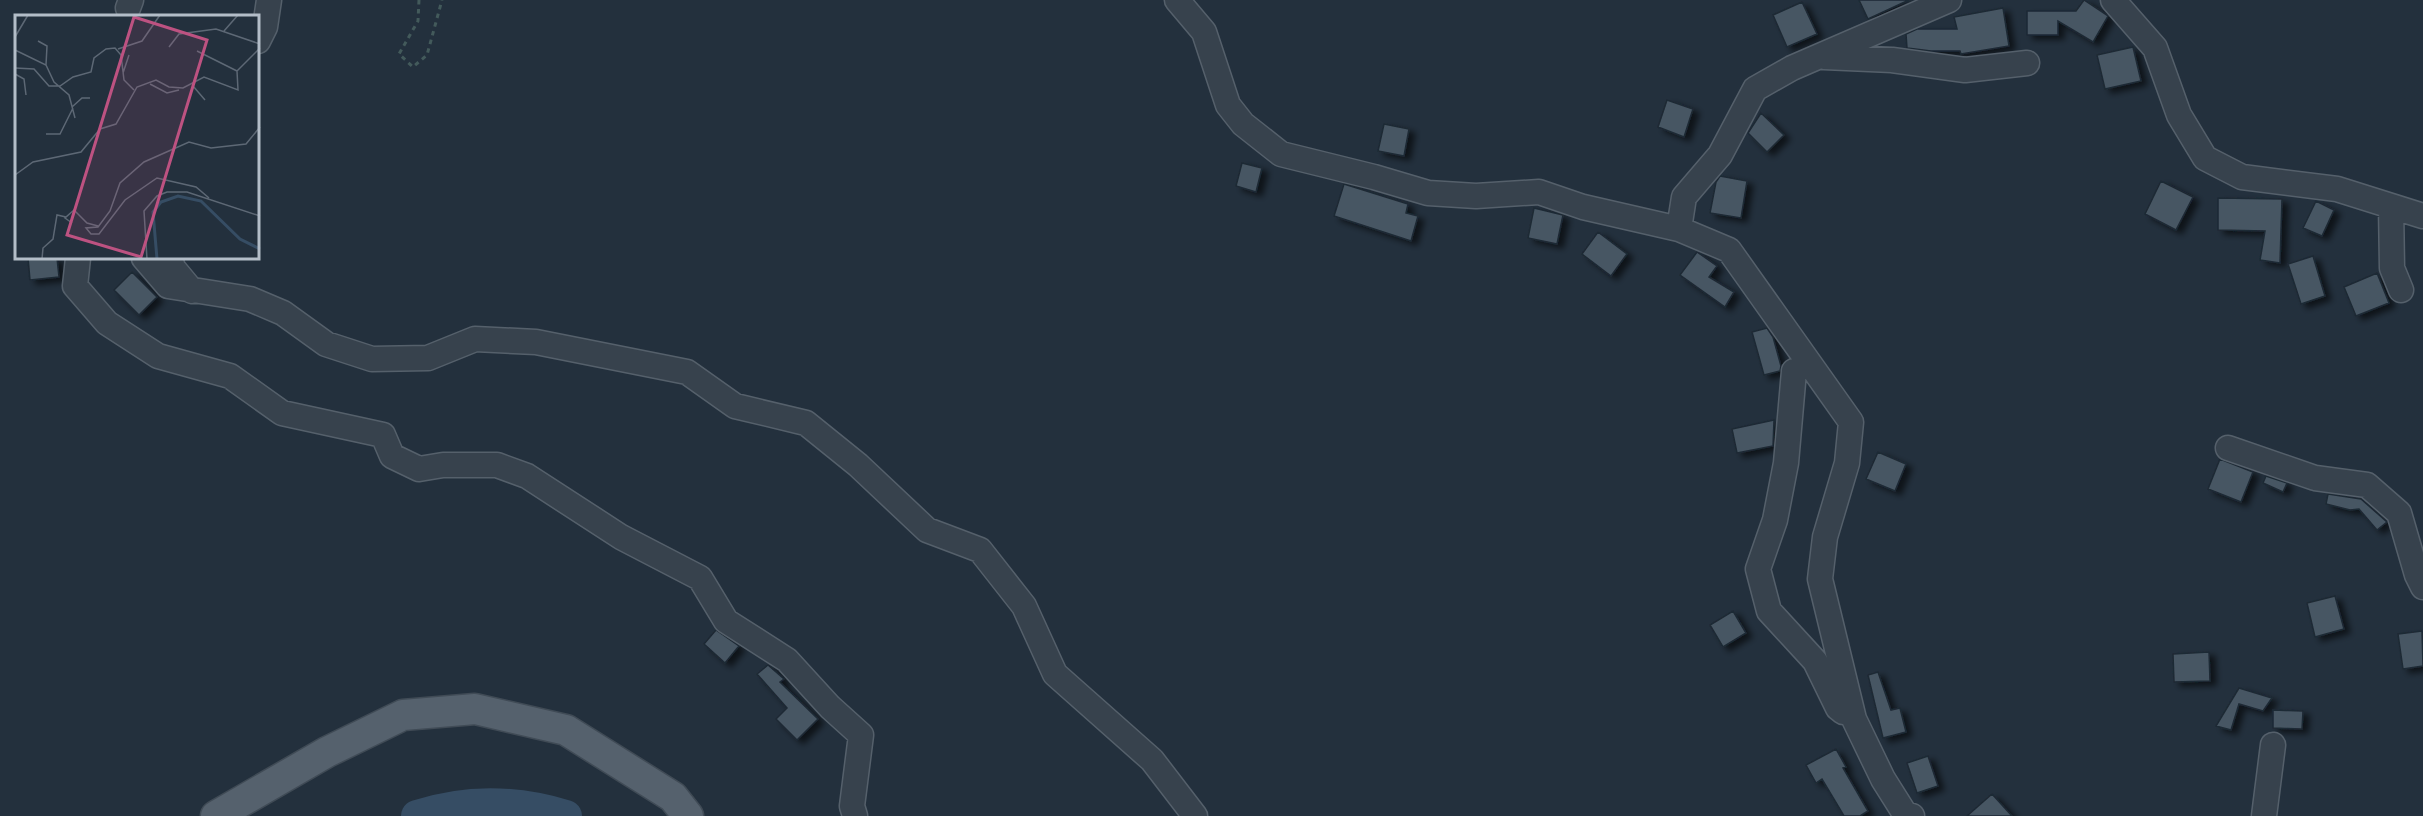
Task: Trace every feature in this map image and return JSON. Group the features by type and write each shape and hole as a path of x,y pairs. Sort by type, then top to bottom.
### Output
{"main road":[{"path":"216,816 327,752 403,715 475,709 566,730 673,797 688,816"}],"street":[{"path":"260,37 265,27 269,0"},
{"path":"1177,0 1204,32 1228,105 1243,124 1281,154 1428,193 1476,196 1539,192 1583,207 1678,229 1730,250 1851,422 1847,463 1824,537 1820,579 1854,719 1883,779 1907,815"},
{"path":"1678,229 1684,197 1720,155 1755,89 1818,56 1949,0"},
{"path":"2113,0 2155,48 2179,115 2205,158 2242,177 2337,189 2423,216"},
{"path":"1818,56 1892,60 1965,70 2027,63"},
{"path":"2391,206 2392,268 2401,290"},
{"path":"78,260 75,286 107,323 158,356 230,376 282,413 383,435 392,456 419,469 443,465 497,465 527,476 621,537 700,578 726,621 787,660 830,707 861,735 852,806 855,816"},
{"path":"146,260 168,286 250,299 283,313 326,344 372,359 428,358 476,339 536,342 687,372 735,406 806,423 858,465 927,530 980,550 1024,606 1055,674 1152,760 1195,816"},
{"path":"171,260 173,268 192,291"},
{"path":"1794,371 1784,474 1775,520 1758,569 1769,611 1815,661 1838,708 1854,719"},
{"path":"2228,448 2315,478 2367,485 2399,513 2417,575 2423,586"},
{"path":"2264,816 2273,745"}],"path":[{"path":"418,0 418,21 399,54 413,67 427,55 442,0"}],"building":[{"path":"1859,0 1909,0 1868,19"},
{"path":"2084,0 2108,16 2093,42 2058,21 2058,35 2027,35 2027,11 2076,11"},
{"path":"1802,2 1817,34 1787,47 1773,15"},
{"path":"2003,8 2009,46 1961,54 1960,51 1907,48 1906,34 1917,29 1957,29 1954,17"},
{"path":"2133,47 2141,81 2105,89 2097,55"},
{"path":"1667,100 1693,109 1684,137 1658,127"},
{"path":"1761,113 1784,135 1767,152 1748,133"},
{"path":"1384,124 1409,129 1404,156 1378,151"},
{"path":"1242,163 1262,168 1256,192 1236,186"},
{"path":"1720,176 1747,181 1741,218 1710,213 1716,182"},
{"path":"2161,181 2193,197 2176,230 2145,214"},
{"path":"1344,184 1408,204 1406,213 1418,216 1411,241 1334,216"},
{"path":"2218,198 2282,199 2280,263 2260,260 2265,231 2218,230"},
{"path":"2316,201 2334,210 2322,236 2303,228"},
{"path":"1534,208 1563,215 1557,244 1528,238"},
{"path":"1598,232 1627,254 1611,276 1582,254"},
{"path":"1697,252 1717,266 1709,277 1734,292 1725,307 1680,275"},
{"path":"2313,256 2325,296 2301,304 2288,264"},
{"path":"28,260 57,260 59,277 30,280"},
{"path":"132,272 157,297 139,315 114,290"},
{"path":"2377,273 2389,303 2356,316 2344,287"},
{"path":"1767,328 1773,337 1781,366 1780,371 1764,375 1752,332"},
{"path":"1774,420 1773,446 1737,453 1732,429"},
{"path":"1878,452 1906,464 1895,491 1866,479"},
{"path":"2220,459 2253,472 2241,502 2208,489"},
{"path":"2266,476 2287,483 2283,492 2263,483"},
{"path":"2328,494 2361,499 2387,522 2377,530 2359,509 2350,510 2326,504"},
{"path":"2335,596 2344,629 2315,637 2307,603"},
{"path":"1733,611 1746,633 1723,647 1710,625"},
{"path":"716,630 739,646 725,663 704,644"},
{"path":"2422,631 2423,666 2403,669 2398,634"},
{"path":"2209,652 2210,681 2174,682 2173,654"},
{"path":"768,665 784,679 780,682 818,719 797,740 776,719 787,708 757,674"},
{"path":"1878,672 1891,710 1900,708 1906,732 1883,738 1868,675"},
{"path":"2239,688 2272,698 2263,711 2239,704 2231,730 2216,726"},
{"path":"2273,710 2303,711 2302,729 2273,728"},
{"path":"1836,749 1846,767 1843,768 1868,811 1860,816 1844,816 1822,779 1816,783 1806,765"},
{"path":"1928,756 1938,786 1917,793 1907,763"},
{"path":"1992,794 2012,816 1967,816"}],"waterway":[{"path":"417,816 454,807 492,804 529,807 566,816"}]}
